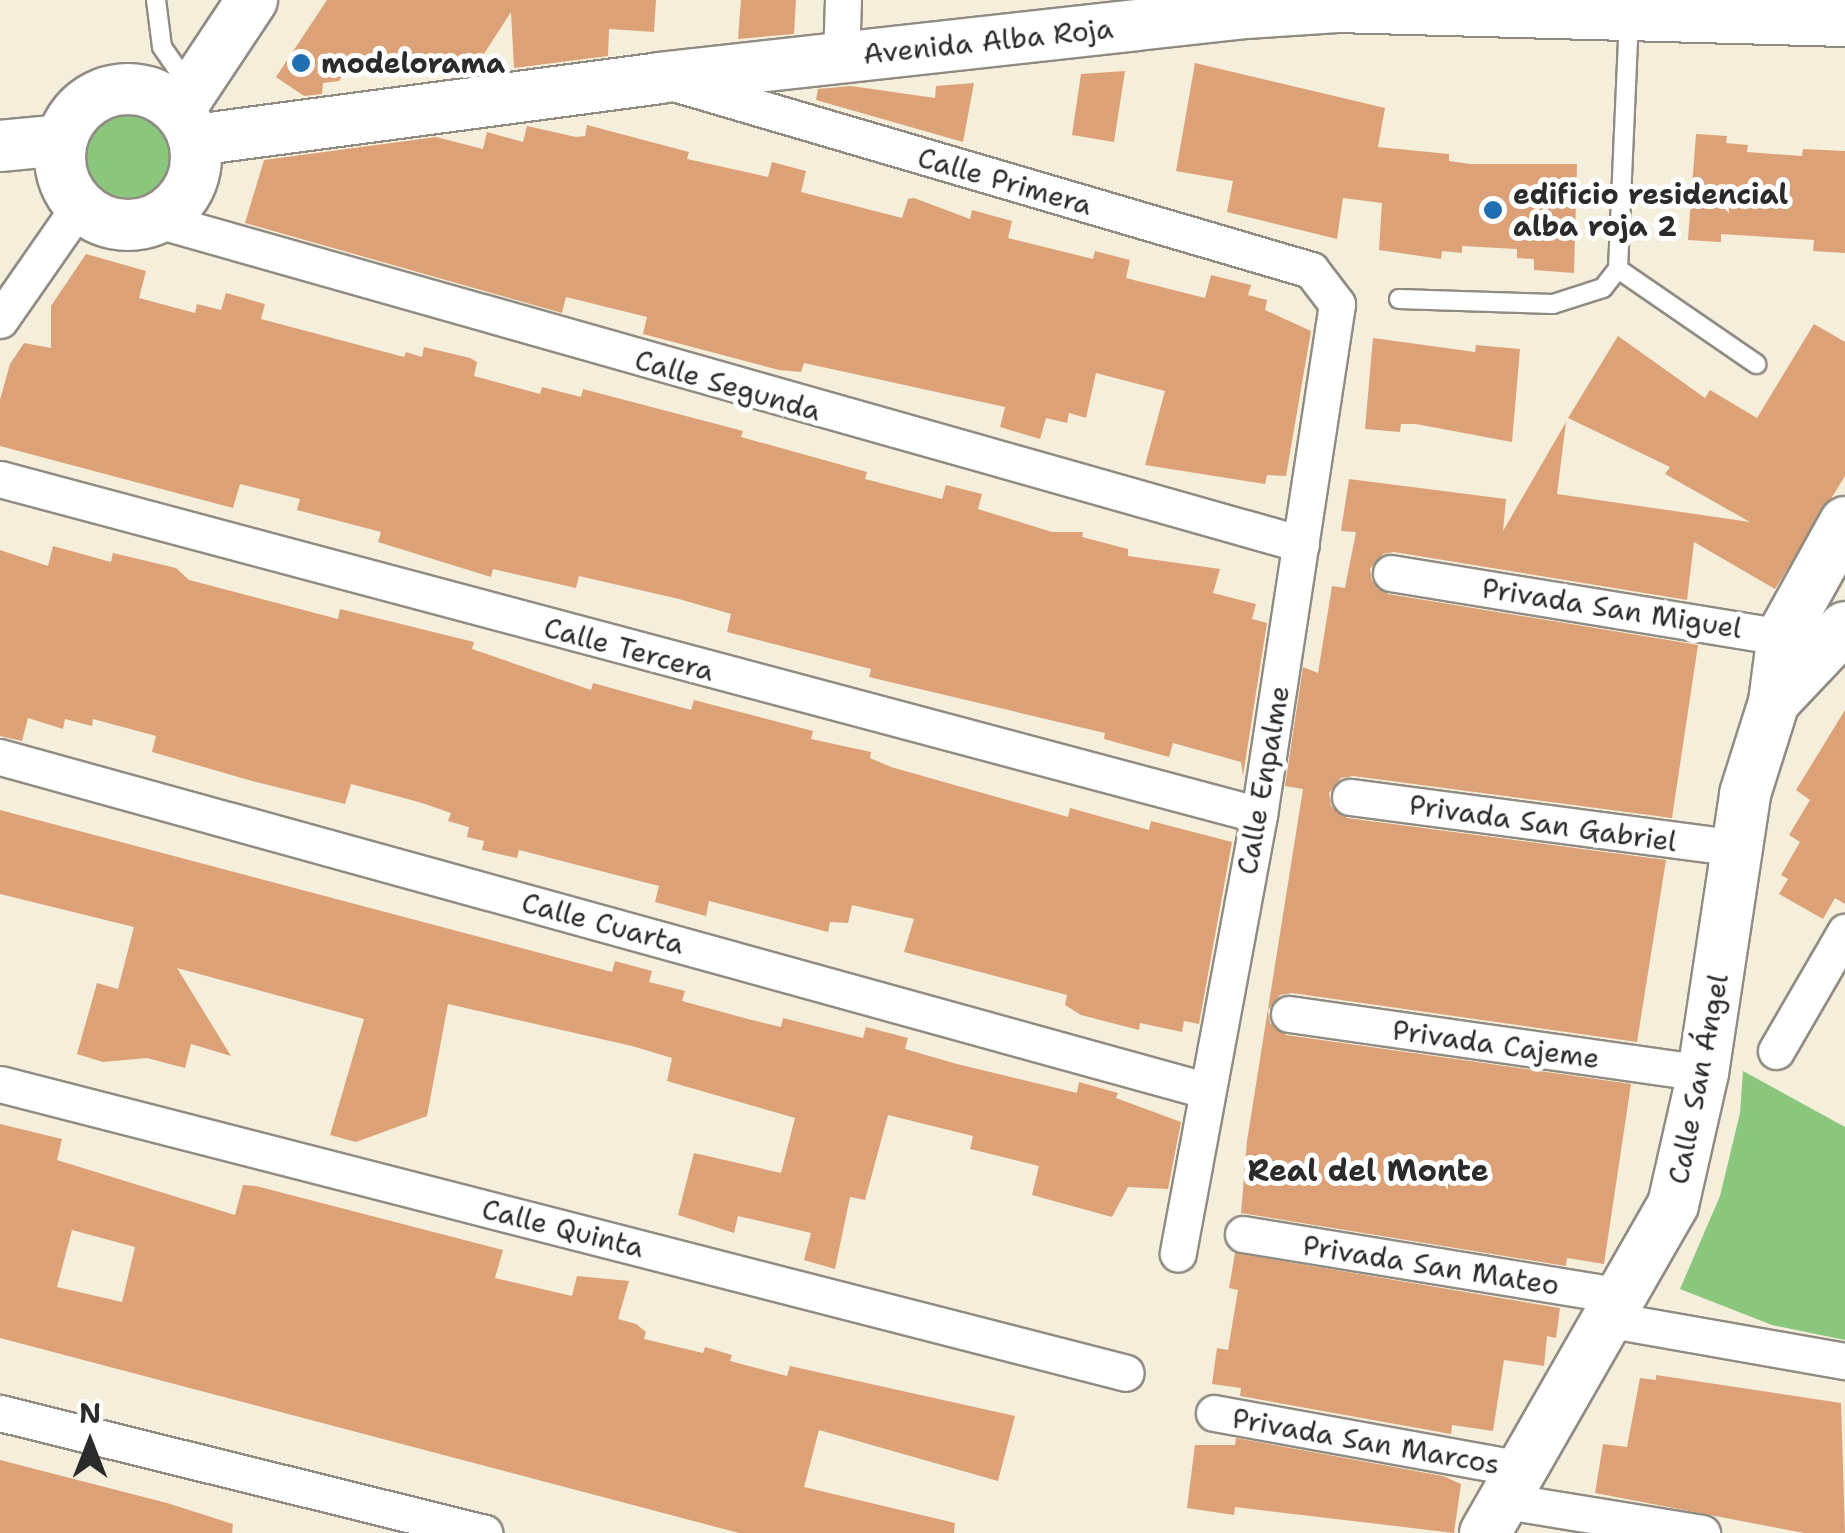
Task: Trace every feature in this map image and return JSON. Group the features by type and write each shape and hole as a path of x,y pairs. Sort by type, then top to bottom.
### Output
{"main road":[{"path":"189,113 148,90 102,92 84,104 61,140 64,182 80,206 110,223 157,220 191,186 189,113 252,0"},
{"name":"Avenida Alba Roja","path":"189,113 658,78 1250,6 1845,21"},
{"path":"0,146 61,140"},
{"name":"Calle San Ángel","path":"1501,1500 1674,1205 1703,1072 1745,794 1774,702 1783,634 1845,522"},
{"name":"Calle San Ángel","path":"1774,702 1838,638"}],"street":[{"path":"841,57 843,0"},
{"name":"Calle Primera","path":"658,78 1310,270 1336,304"},
{"path":"0,320 80,206"},
{"name":"Calle Segunda","path":"157,220 1301,544"},
{"name":"Calle Enpalme","path":"1178,1254 1205,1090 1259,815 1336,304"},
{"name":"Calle Tercera","path":"0,479 1259,815"},
{"name":"Privada San Miguel","path":"1391,573 1783,634 1838,638"},
{"name":"Calle Cuarta","path":"0,757 1205,1090"},
{"name":"Privada San Gabriel","path":"1350,796 1737,848"},
{"path":"1776,1051 1845,932"},
{"name":"Privada Cajeme","path":"1289,1014 1703,1072"},
{"name":"Calle Quinta","path":"0,1084 1126,1372"},
{"name":"Privada San Mateo","path":"1242,1234 1613,1308 1845,1362"},
{"path":"0,1412 484,1533"},
{"name":"Privada San Marcos","path":"1214,1413 1501,1500 1702,1533"}],"lane":[{"path":"156,0 162,47 189,113"},
{"path":"1400,299 1553,304 1603,288 1618,269 1629,15"},
{"path":"1618,269 1756,364"}],"green space":[{"path":"128,108 146,112 161,122 171,137 175,155 171,173 161,188 146,198 128,202 110,198 95,188 85,173 81,155 85,137 95,122 110,112"},
{"path":"1743,1071 1845,1127 1845,1340 1772,1325 1680,1289 1720,1196 1740,1113"}],"building":[{"path":"327,0 656,0 654,32 609,29 608,56 514,68 511,12 473,71 407,76 374,54 362,75 348,67 339,81 323,83 322,94 304,96 276,77"},
{"path":"741,0 796,0 794,34 738,39"},
{"path":"1195,63 1385,108 1378,147 1449,154 1449,161 1470,164 1577,164 1574,273 1534,270 1534,259 1517,258 1517,249 1462,246 1462,253 1442,251 1441,259 1379,250 1382,203 1343,198 1337,239 1227,212 1233,181 1176,171"},
{"path":"1125,71 1114,142 1072,135 1081,74"},
{"path":"974,83 963,142 816,100 818,89 851,86 935,98 936,86"},
{"path":"587,125 689,152 687,159 768,177 772,162 806,171 801,192 902,218 908,199 914,198 970,219 972,210 1012,221 1008,238 1093,259 1095,251 1130,260 1126,278 1205,298 1211,275 1251,285 1248,295 1267,300 1265,310 1311,331 1286,476 1267,475 1265,484 1145,465 1165,391 1096,373 1086,418 1069,413 1067,423 1046,418 1040,439 1000,427 1005,407 804,363 801,372 779,370 643,334 647,317 566,297 562,313 245,223 264,160 436,137 483,149 487,132 523,142 527,126 576,137 585,136"},
{"path":"1696,134 1727,136 1726,143 1748,145 1747,152 1802,156 1803,149 1845,151 1845,253 1813,251 1814,240 1721,234 1721,242 1688,240"},
{"path":"86,254 146,271 139,298 195,313 197,304 221,310 226,293 265,304 261,319 404,357 406,352 422,357 424,347 470,358 477,362 474,376 540,394 542,387 581,397 583,389 743,431 741,437 867,472 865,479 942,499 946,485 982,494 978,509 1052,532 1083,532 1082,537 1128,549 1128,556 1220,569 1213,593 1256,604 1252,619 1267,623 1243,776 1241,762 1173,743 1169,757 1104,739 1105,733 869,677 871,669 727,632 731,614 679,599 579,576 576,588 493,569 491,577 378,542 381,532 297,510 300,499 240,484 233,508 0,446 0,400 10,364 24,343 51,348 51,306"},
{"path":"1814,324 1845,342 1845,476 1775,589 1694,542 1687,600 1394,552 1383,554 1370,569 1372,581 1388,594 1698,645 1672,818 1353,776 1341,778 1329,793 1331,806 1347,818 1666,860 1637,1042 1292,993 1280,995 1268,1010 1270,1023 1286,1035 1631,1084 1604,1264 1567,1258 1566,1266 1241,1213 1247,1141 1303,789 1285,786 1303,667 1318,673 1332,586 1345,588 1356,532 1341,531 1349,479 1506,499 1503,531 1566,422 1557,494 1750,522 1665,474 1670,467 1568,418 1618,336 1705,398 1710,390 1757,418"},
{"path":"1373,338 1475,352 1476,345 1520,349 1512,442 1416,424 1401,424 1400,432 1365,429"},
{"path":"53,546 111,562 113,553 176,568 189,580 338,619 340,609 474,642 472,649 591,690 593,683 691,710 694,700 813,731 811,739 871,752 870,758 891,767 1068,817 1070,808 1149,830 1151,821 1232,842 1199,1024 1184,1021 1182,1032 1140,1023 1139,1030 1081,1015 1065,1005 1067,995 904,952 914,919 852,905 848,923 830,922 828,932 709,901 706,916 655,902 659,886 519,850 517,858 482,850 484,841 467,837 469,827 448,821 451,813 419,802 351,784 345,804 252,781 152,752 156,736 93,719 92,726 65,719 63,729 28,718 22,741 0,736 0,550 48,566"},
{"path":"1845,710 1845,904 1835,898 1823,919 1779,894 1788,879 1781,875 1800,842 1789,835 1810,800 1796,790"},
{"path":"0,810 612,972 615,961 652,971 649,982 685,991 682,1001 748,1019 781,1027 783,1018 863,1038 866,1027 908,1038 905,1049 957,1064 1077,1093 1079,1082 1118,1093 1116,1098 1181,1122 1168,1189 1128,1187 1112,1217 1032,1195 1039,1166 970,1149 973,1136 888,1115 865,1200 850,1197 835,1269 804,1260 811,1233 738,1216 734,1233 678,1215 694,1153 781,1173 795,1118 667,1081 672,1058 632,1046 448,1004 427,1116 356,1142 330,1135 364,1019 177,968 231,1056 191,1044 185,1068 147,1058 103,1062 77,1054 97,983 118,989 134,927 0,894"},
{"path":"0,1124 62,1139 57,1160 235,1215 243,1185 256,1186 503,1250 495,1278 572,1296 577,1276 629,1281 618,1319 636,1324 646,1332 644,1339 703,1353 705,1347 732,1355 730,1361 787,1376 790,1366 1015,1416 998,1481 819,1430 804,1487 955,1523 954,1533 739,1533 0,1338","holes":["72,1230 135,1247 122,1302 57,1287"]},
{"path":"1235,1253 1560,1308 1556,1338 1547,1336 1544,1366 1504,1360 1493,1431 1452,1425 1451,1434 1240,1396 1241,1388 1212,1384 1217,1348 1228,1350 1238,1290 1229,1288"},
{"path":"1656,1375 1841,1403 1845,1533 1804,1533 1595,1493 1603,1444 1627,1447 1640,1378 1656,1380"},
{"path":"1236,1438 1443,1476 1461,1484 1454,1533 1235,1507 1234,1515 1187,1508 1195,1445 1235,1445"},
{"path":"0,1460 167,1503 233,1524 232,1533 0,1533"}],"place":[{"name":"modelorama","path":"301,63"},
{"name":"edificio residencial alba roja 2","path":"1493,210"}],"district":[{"name":"Real del Monte","path":"1368,1171"}]}
